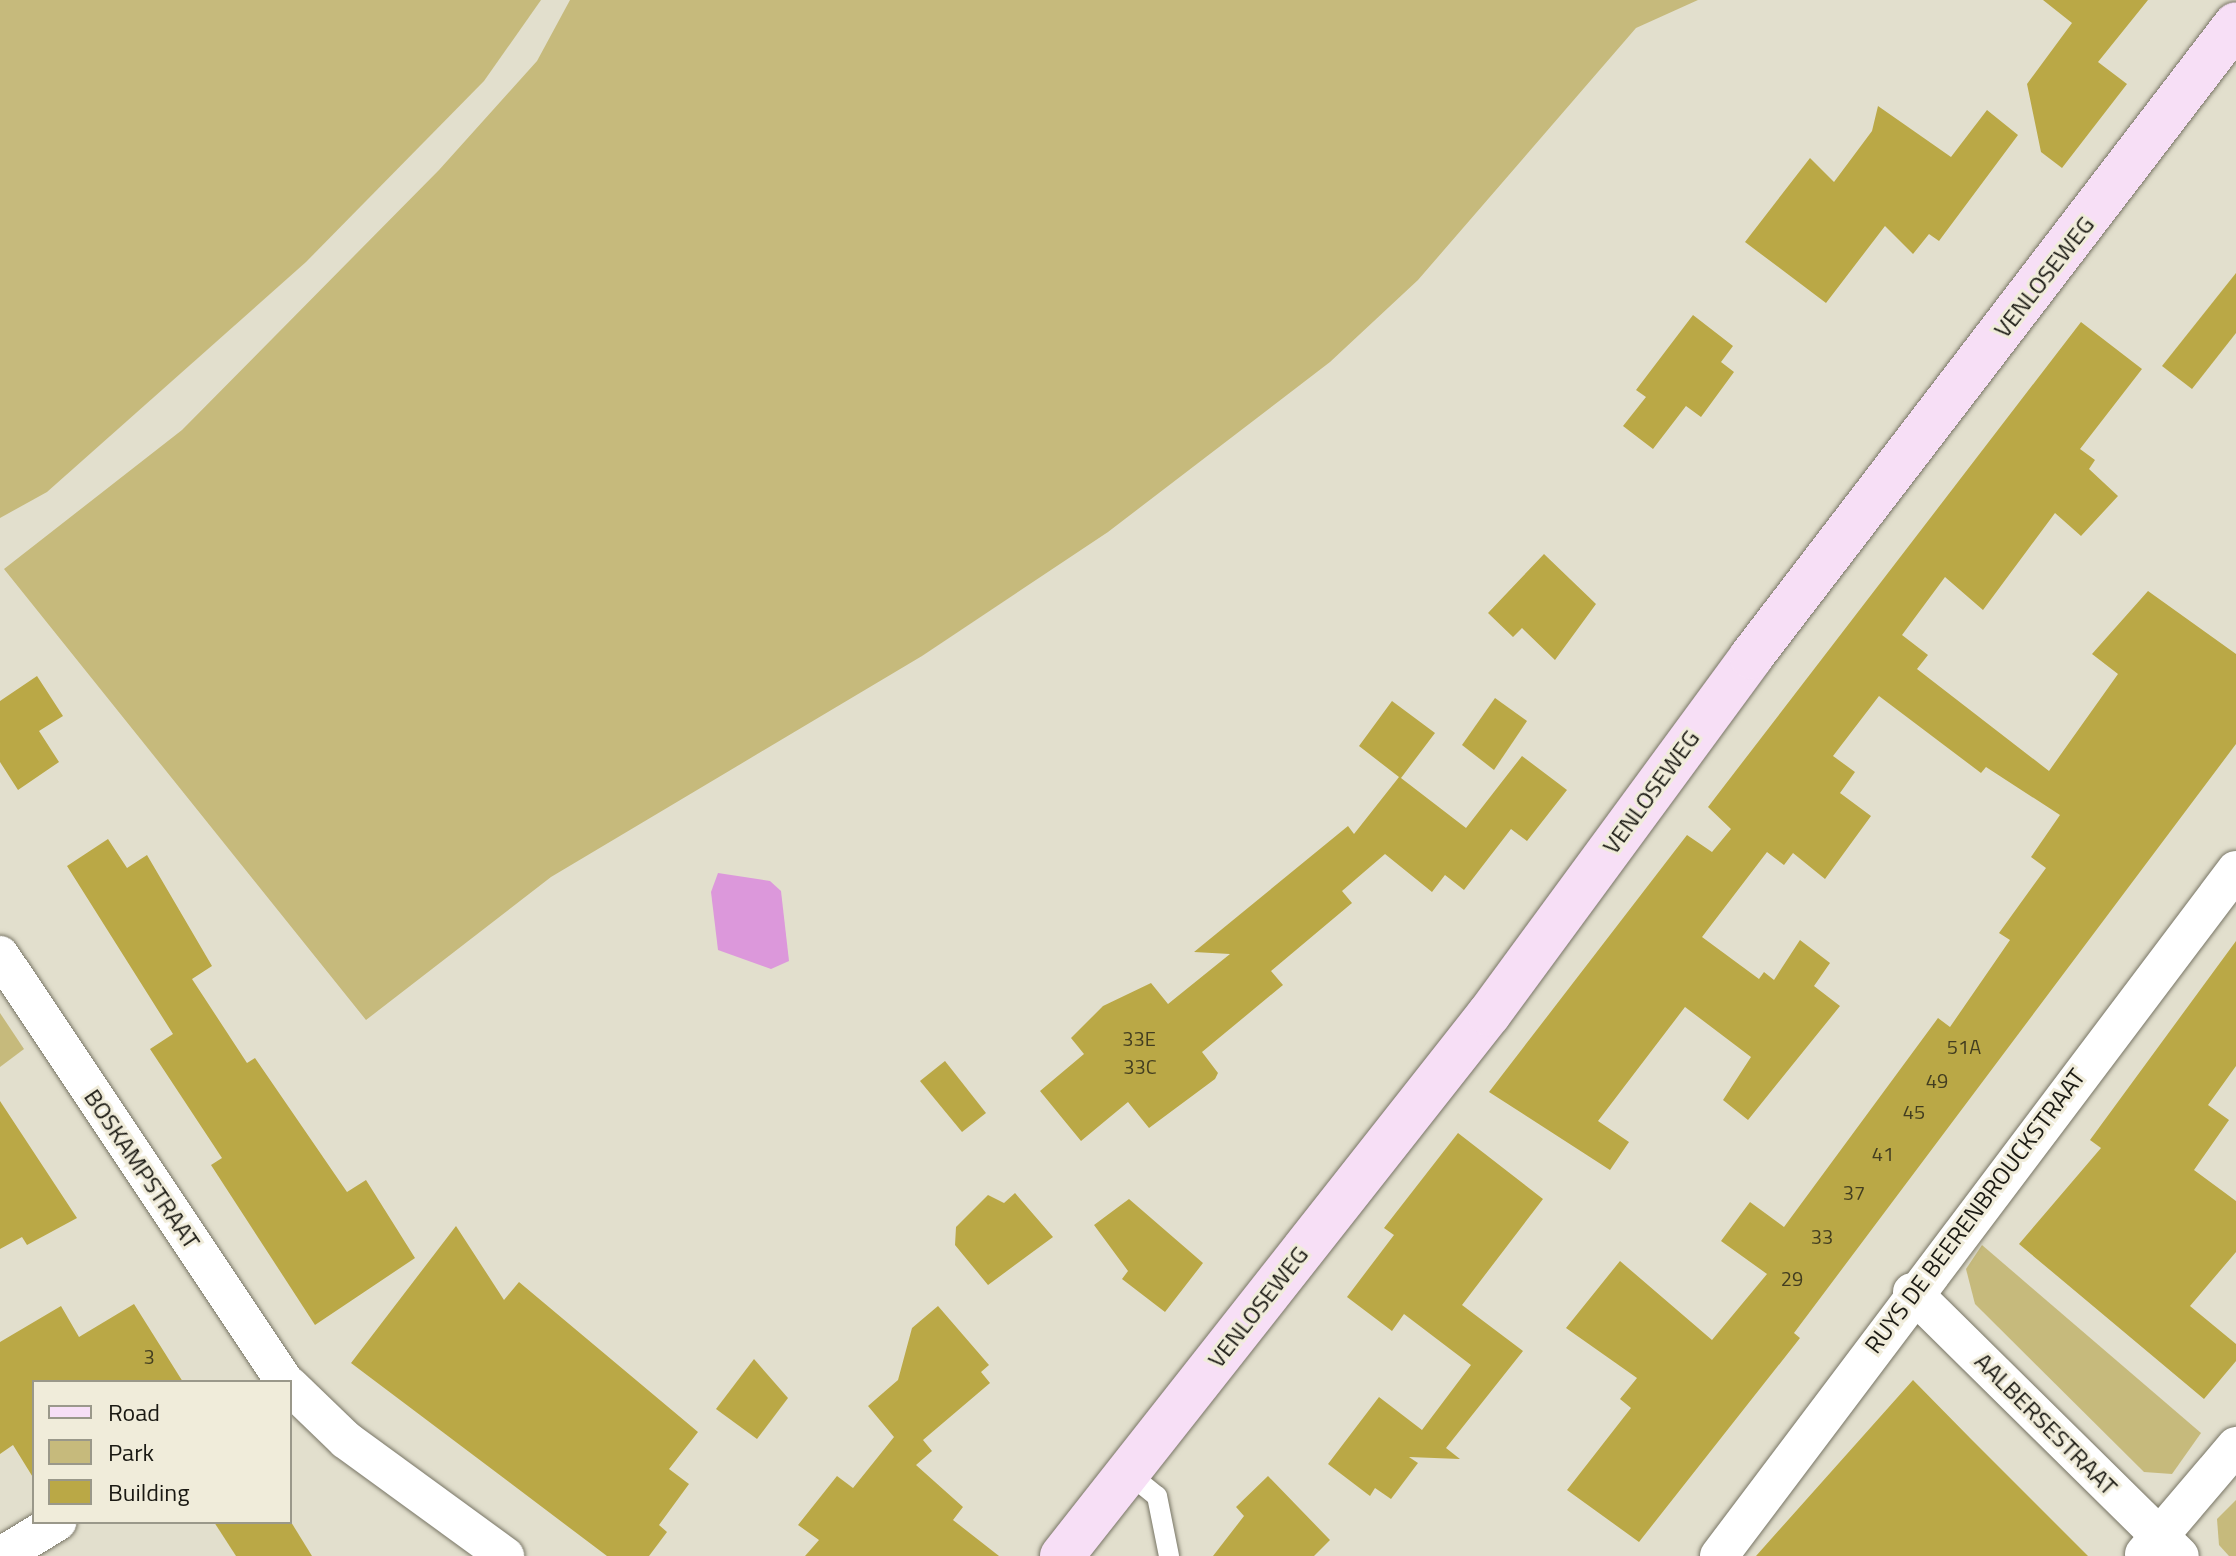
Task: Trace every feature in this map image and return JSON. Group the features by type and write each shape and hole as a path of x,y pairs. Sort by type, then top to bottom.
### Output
{"main road":[{"name":"VENLOSEWEG","path":"1062,1556 1506,993 1751,657 2236,24"}],"street":[{"name":"RUYS DE BEERENBROUCKSTRAAT","path":"1719,1556 1912,1292 2236,870"},
{"name":"BOSKAMPSTRAAT","path":"0,955 284,1380"},
{"name":"AALBERSESTRAAT","path":"1912,1292 2161,1550"},
{"path":"292,1388 346,1440 505,1556"},
{"path":"2161,1550 2236,1446"},
{"path":"1,1556 54,1524"}],"lane":[{"path":"1127,1472 1157,1496 1169,1556"}],"green space":[{"path":"0,0 541,0 484,81 306,262 47,492 0,518"},
{"path":"570,0 1698,0 1636,28 1418,280 1330,362 1108,532 922,656 551,877 366,1020 4,569 182,430 439,170 537,61"},
{"path":"0,1013 24,1049 0,1067"},
{"path":"1982,1245 2201,1433 2172,1474 2144,1472 1975,1304 1966,1269"},
{"path":"2236,1500 2236,1556 2229,1556 2219,1545 2217,1519"}],"shaded area":[{"path":"718,873 770,881 781,891 789,961 771,969 718,950 711,892"}],"building":[{"path":"2043,0 2148,0 2098,62 2127,84 2062,168 2041,152 2027,84 2072,23"},
{"path":"1878,106 1951,157 1987,110 2018,135 1939,241 1929,234 1913,254 1885,226 1826,303 1745,242 1810,158 1834,182 1872,131"},
{"path":"2236,273 2236,333 2192,389 2162,366"},
{"path":"1693,315 1733,346 1721,362 1734,372 1701,417 1686,406 1653,449 1623,426 1646,397 1636,390"},
{"path":"2081,322 2142,369 2080,449 2095,460 2089,469 2118,496 2081,536 2055,513 1983,610 1945,577 1902,635 1928,655 1917,669 2049,771 2118,674 2092,654 2148,591 2236,654 2236,744 1794,1333 1800,1338 1639,1542 1567,1490 1631,1408 1620,1399 1637,1378 1566,1328 1620,1261 1712,1340 1767,1274 1721,1241 1750,1202 1784,1227 1938,1018 1950,1027 2010,940 1999,933 2046,868 2031,857 2060,815 1986,767 1981,773 1879,696 1833,756 1855,772 1840,793 1871,816 1825,879 1793,853 1784,865 1767,852 1702,937 1759,979 1764,972 1774,980 1800,940 1830,963 1814,986 1840,1006 1748,1120 1723,1100 1751,1057 1685,1007 1598,1121 1629,1142 1610,1170 1489,1092 1687,835 1712,852 1731,829 1708,807"},
{"path":"1544,554 1596,604 1555,660 1522,628 1513,637 1488,613"},
{"path":"37,676 63,716 39,731 59,762 18,790 0,762 0,701"},
{"path":"1495,698 1527,721 1494,770 1462,745"},
{"path":"1392,701 1435,733 1401,778 1466,828 1522,756 1567,790 1527,841 1511,829 1464,890 1445,875 1432,892 1385,854 1342,891 1352,903 1271,971 1283,985 1202,1052 1218,1073 1215,1079 1149,1128 1128,1102 1081,1141 1040,1091 1084,1054 1071,1038 1103,1006 1151,983 1168,1004 1230,954 1194,952 1348,826 1354,834 1399,777 1359,746"},
{"path":"108,839 127,868 147,855 212,966 192,979 247,1063 255,1058 347,1192 366,1180 415,1258 315,1325 211,1165 222,1158 150,1049 173,1034 67,866"},
{"path":"2236,941 2236,1066 2208,1105 2229,1120 2194,1170 2236,1201 2236,1252 2190,1306 2236,1344 2236,1361 2204,1399 2019,1244 2101,1148 2090,1140"},
{"path":"945,1061 986,1113 962,1132 920,1081"},
{"path":"0,1101 77,1218 27,1245 22,1237 0,1249"},
{"path":"1458,1133 1543,1199 1462,1305 1523,1351 1446,1448 1460,1459 1409,1457 1418,1463 1391,1499 1375,1488 1370,1496 1328,1464 1379,1397 1422,1430 1471,1365 1404,1314 1392,1331 1347,1297 1394,1235 1384,1228"},
{"path":"1015,1193 1053,1237 988,1285 955,1245 956,1227 988,1195 1004,1203"},
{"path":"1129,1199 1203,1263 1165,1312 1122,1279 1128,1271 1094,1225"},
{"path":"456,1226 504,1300 519,1282 698,1432 669,1469 689,1484 659,1525 667,1532 649,1556 607,1556 351,1363"},
{"path":"134,1304 182,1380 32,1380 32,1476 13,1445 0,1454 0,1342 61,1306 79,1337"},
{"path":"938,1306 989,1365 981,1372 990,1383 923,1440 932,1451 916,1465 963,1507 953,1520 999,1556 805,1556 819,1540 798,1525 837,1476 853,1488 894,1437 868,1406 898,1380 912,1328"},
{"path":"754,1359 788,1398 757,1439 716,1409"},
{"path":"1913,1380 1970,1438 2088,1556 1756,1556"},
{"path":"1268,1476 1330,1540 1314,1556 1213,1556 1244,1516 1236,1507"},
{"path":"215,1524 292,1524 312,1556 236,1556"}]}
